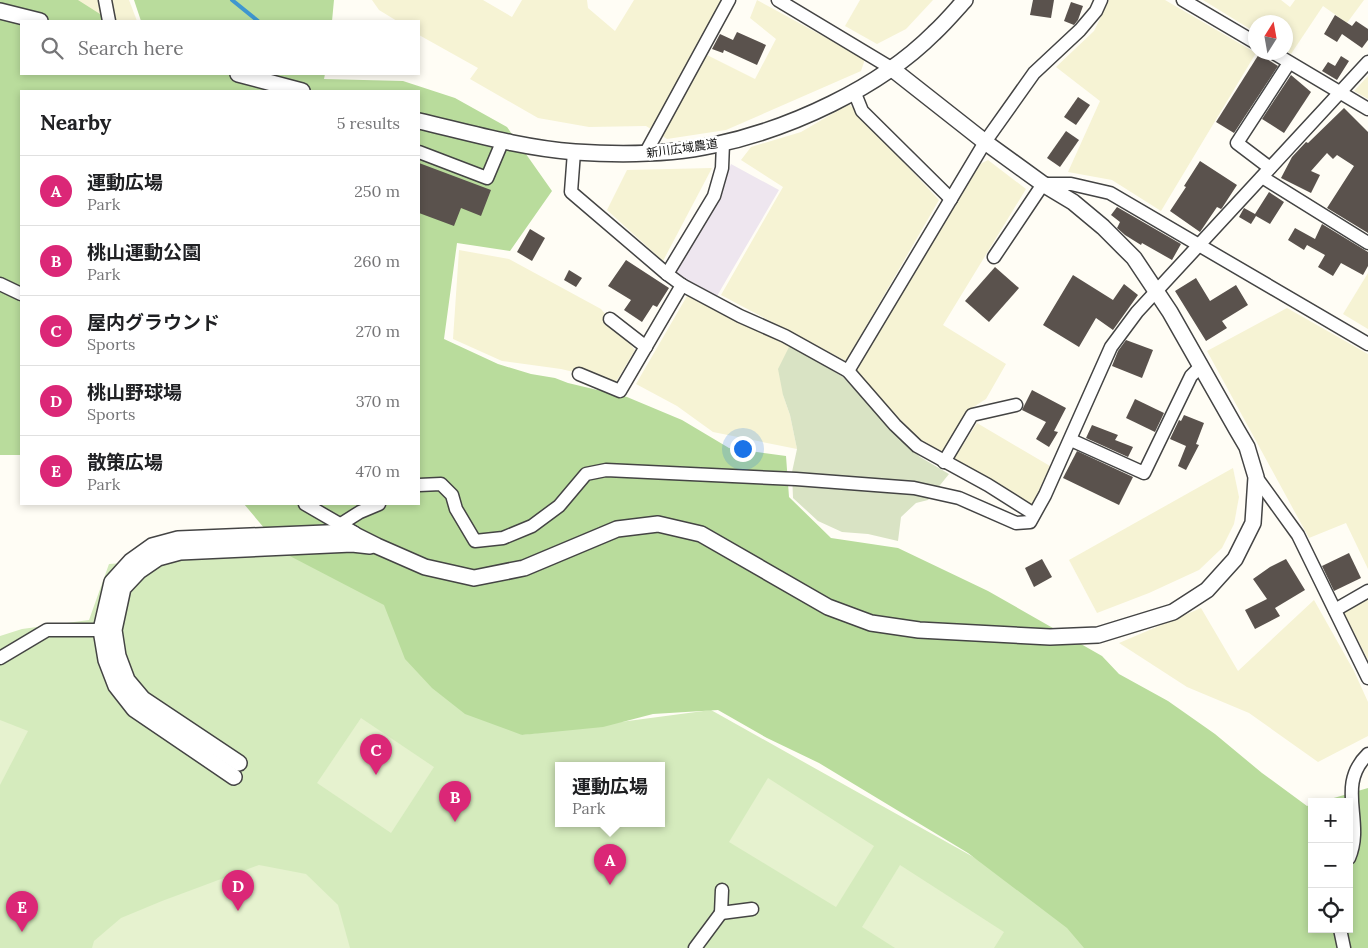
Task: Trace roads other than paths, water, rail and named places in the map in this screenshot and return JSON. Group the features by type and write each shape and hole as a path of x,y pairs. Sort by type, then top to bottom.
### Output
{"street":[{"path":"105,0 109,20"},
{"path":"645,154 729,0"},
{"path":"778,0 891,68 985,142 1043,184 1073,202 1103,227 1134,258 1156,290 1247,447 1256,476 1298,535 1368,678"},
{"name":"新川広域農道","path":"420,121 527,145 574,152 645,154 723,143 796,119 832,104 854,91 891,68 933,34 965,0"},
{"path":"848,371 985,142 1034,74 1080,30 1096,11 1101,0"},
{"path":"1183,0 1248,38"},
{"path":"0,11 36,20"},
{"path":"1284,60 1368,109"},
{"path":"420,485 441,484 452,495 456,509 474,541 503,538 532,526 559,506 586,474 606,470 709,474 905,487 959,498 1016,522 1030,522 1071,440 1111,347 1156,290 1368,62"},
{"path":"1289,63 1237,144 1266,172 1368,243"},
{"path":"242,75 298,90"},
{"path":"854,91 862,111 951,199"},
{"path":"420,152 487,178 503,140"},
{"path":"667,274 714,196 722,168 723,143"},
{"path":"574,152 571,192 667,274 682,285 740,316 785,336 848,371 896,426 917,446 988,485 1034,514"},
{"path":"1043,184 1072,184 1110,193 1368,344"},
{"path":"994,257 1043,184"},
{"path":"0,284 20,294"},
{"path":"579,374 620,391 682,285"},
{"path":"610,319 646,347"},
{"path":"1071,440 1144,473 1191,376 1200,367"},
{"path":"944,462 972,415 1016,405"},
{"path":"307,505 377,546 425,567 474,578 524,568 617,529 658,524 700,534 828,607 871,623 919,630 1050,638 1098,635 1173,612 1207,590 1235,559 1253,523 1256,476"},
{"path":"341,524 360,512 377,505"},
{"path":"237,770 143,699 127,680 107,630 123,588 139,571 158,558 180,552 352,544 377,546"},
{"path":"1335,610 1368,591"},
{"path":"0,658 47,630 107,630"},
{"path":"1353,843 1355,826 1350,789 1359,763 1368,754"},
{"path":"695,948 721,913 722,890"},
{"path":"721,913 752,909"},
{"path":"1341,933 1344,948"}],"waterway":[{"path":"232,0 257,20"}],"place":[{"name":"屋内グラウンド","path":"376,775"},
{"name":"桃山運動公園","path":"455,822"},
{"name":"運動広場","path":"610,885"},
{"name":"桃山野球場","path":"238,911"},
{"name":"散策広場","path":"22,932"}]}
